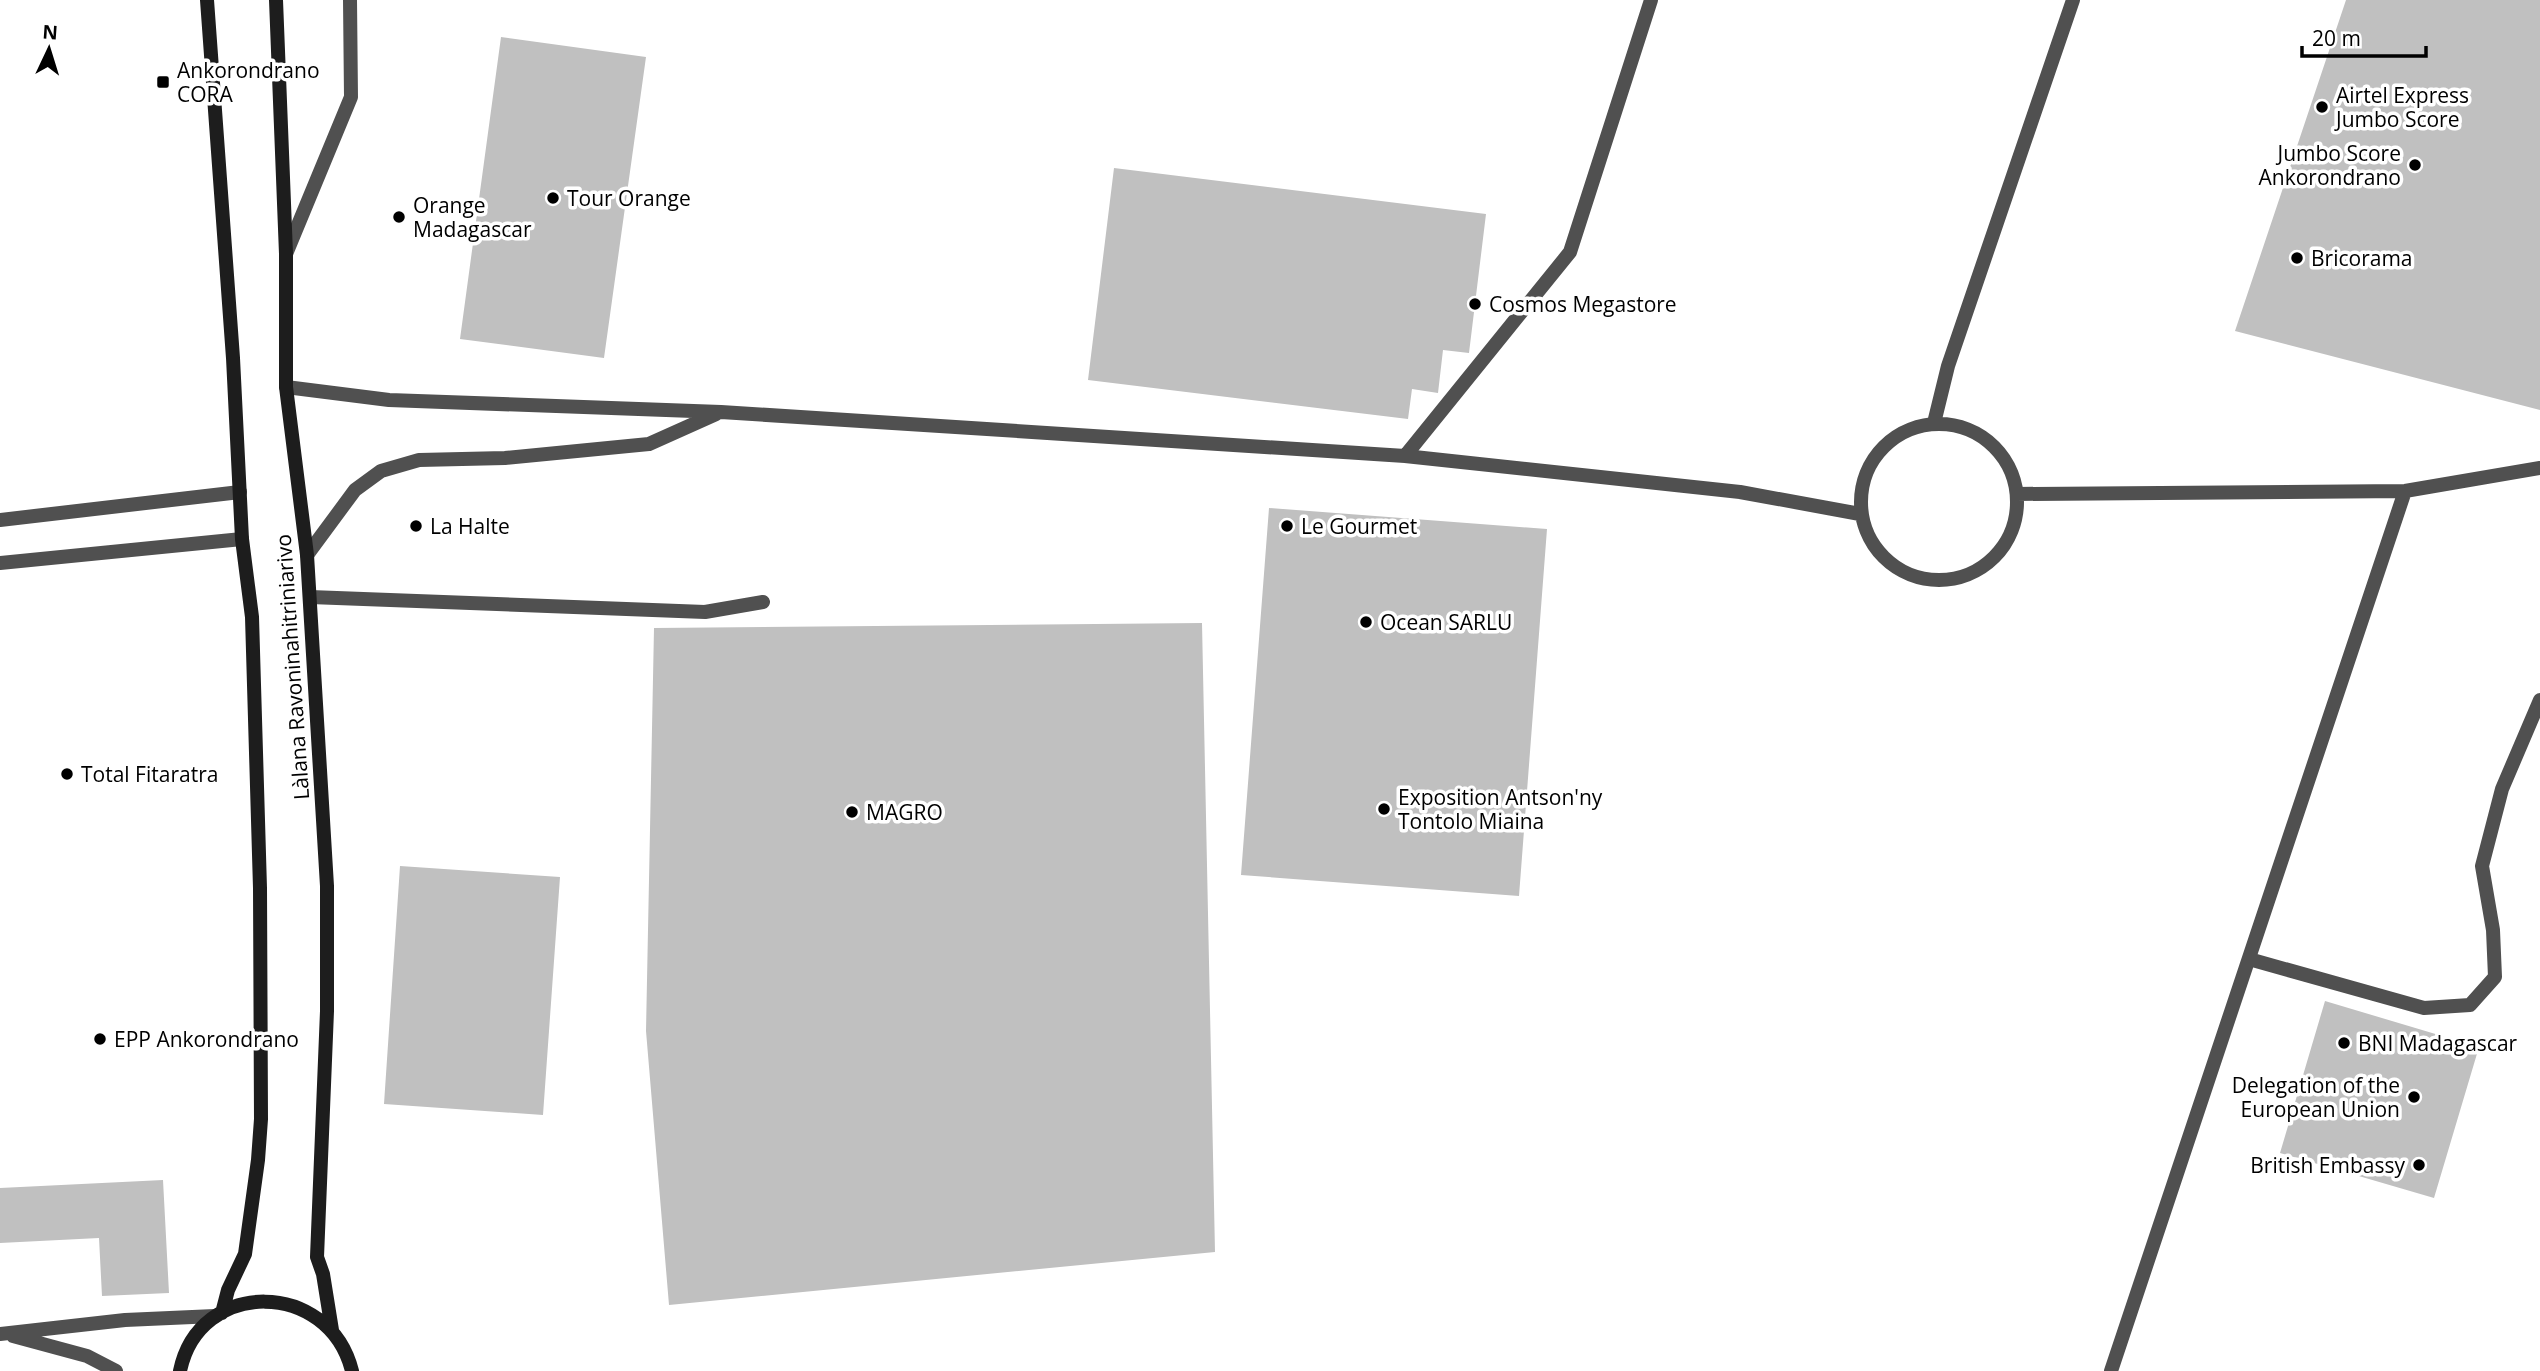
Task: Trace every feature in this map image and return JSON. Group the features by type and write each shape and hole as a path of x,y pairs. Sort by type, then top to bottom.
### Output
{"main road":[{"name":"Làlana Ravoninahitriniarivo","path":"206,0 232,345 242,539 252,617 257,753 261,1119 245,1254 218,1315"},
{"name":"Làlana Ravoninahitriniarivo","path":"276,0 286,254 286,387 307,555 327,886 327,1011 317,1257 323,1274 332,1330"},
{"name":"Làlana Ravoninahitriniarivo","path":"180,1371 188,1349 199,1331 218,1315 256,1302 290,1304 307,1310 332,1330 342,1344 352,1371"}],"street":[{"path":"286,254 351,97 350,0"},
{"path":"1405,456 1570,253 1651,0"},
{"path":"1934,423 1948,366 2073,0"},
{"path":"286,387 389,400 721,412 1405,456 1740,492 1860,514"},
{"path":"307,555 355,490 381,471 419,460 505,457 649,443 721,412"},
{"path":"1934,423 1958,426 1980,435 1998,450 2011,471 2017,494 2017,516 2004,546 1980,569 1960,578 1916,578 1895,569 1872,545 1860,514 1862,481 1877,452 1902,431 1934,423"},
{"path":"2017,494 2405,491 2540,468"},
{"path":"2112,1371 2405,491"},
{"path":"0,520 240,492"},
{"path":"0,563 242,539"},
{"path":"310,597 705,612 763,602"},
{"path":"2249,959 2424,1007 2470,1005 2495,977 2493,930 2482,866 2502,789 2540,700"},
{"path":"2,1334 125,1320 218,1315"},
{"path":"2,1334 88,1356 116,1371"}],"building":[{"name":"Jumbo Score Ankorondrano","path":"2346,0 2540,0 2540,410 2235,331"},
{"name":"Tour Orange","path":"501,37 646,57 604,358 460,339"},
{"path":"1114,168 1486,214 1469,353 1443,350 1438,393 1412,389 1408,419 1088,380"},
{"path":"1269,508 1547,529 1519,896 1241,875"},
{"path":"1202,623 1215,1252 669,1305 646,1031 654,628"},
{"path":"400,866 560,877 543,1115 384,1104"},
{"path":"2325,1001 2479,1047 2434,1198 2280,1153"},
{"path":"163,1180 169,1293 102,1296 99,1238 0,1243 0,1188"}],"place":[{"name":"Ankorondrano CORA","path":"163,82"},
{"name":"Airtel Express Jumbo Score","path":"2322,107"},
{"name":"Jumbo Score Ankorondrano","path":"2415,165"},
{"name":"Tour Orange","path":"553,198"},
{"name":"Orange Madagascar","path":"399,217"},
{"name":"Bricorama","path":"2297,258"},
{"name":"Cosmos Megastore","path":"1475,304"},
{"name":"La Halte","path":"416,526"},
{"name":"Le Gourmet","path":"1287,526"},
{"name":"Ocean SARLU","path":"1366,622"},
{"name":"Total Fitaratra","path":"67,774"},
{"name":"Exposition Antson'ny Tontolo Miaina","path":"1384,809"},
{"name":"MAGRO","path":"852,812"},
{"name":"EPP Ankorondrano","path":"100,1039"},
{"name":"BNI Madagascar","path":"2344,1043"},
{"name":"Delegation of the European Union","path":"2414,1097"},
{"name":"British Embassy","path":"2419,1165"}]}
